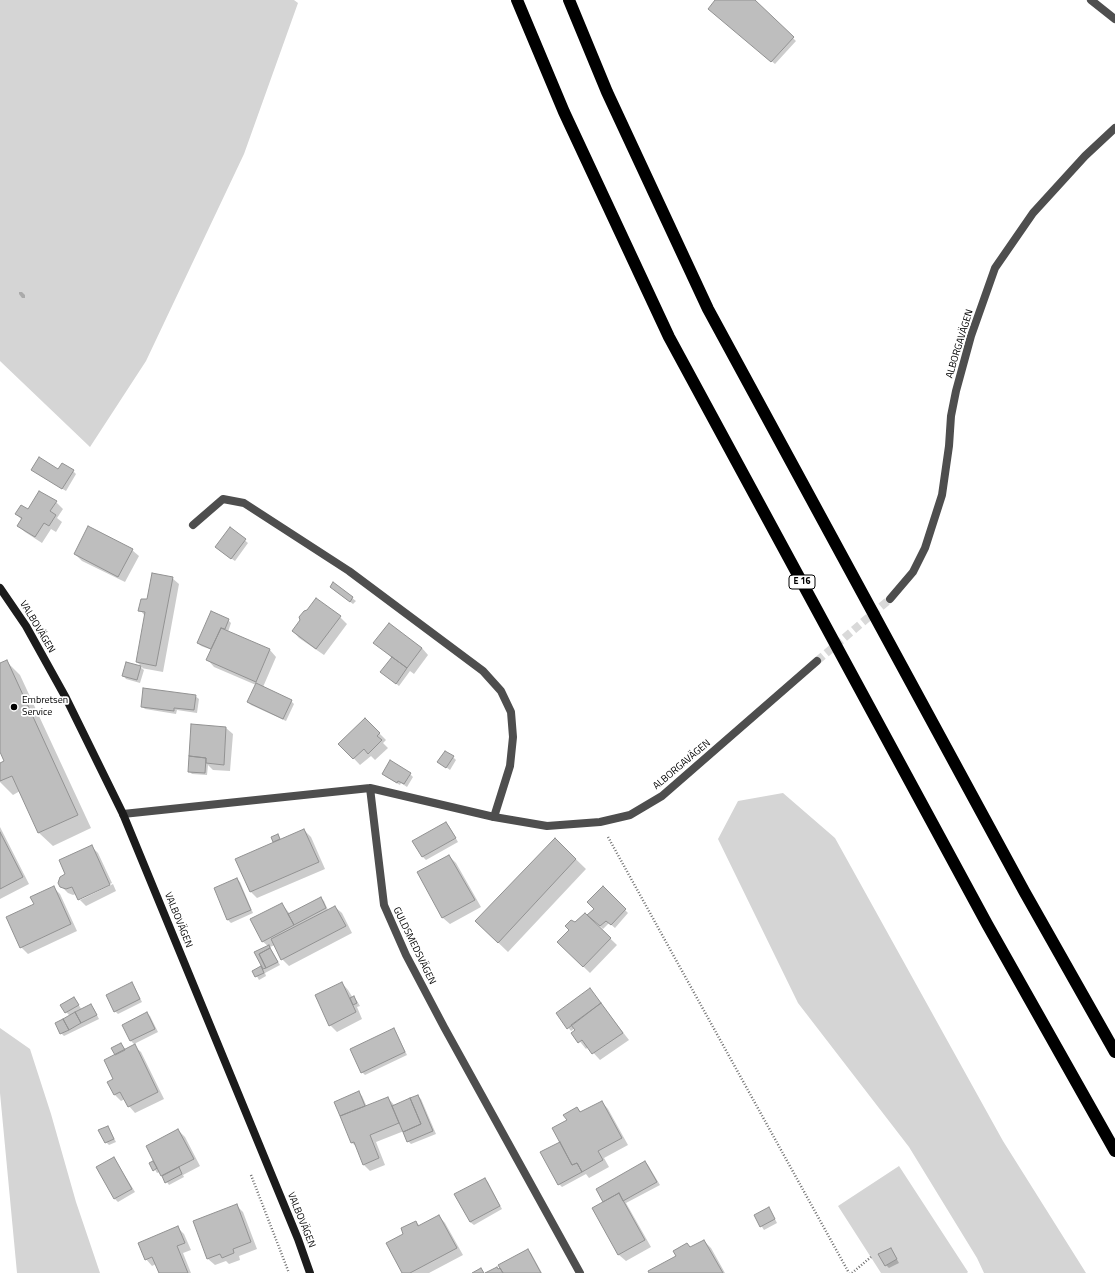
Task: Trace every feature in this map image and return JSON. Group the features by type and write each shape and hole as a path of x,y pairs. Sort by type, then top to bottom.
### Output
{"highway":[{"name":"E 16","path":"517,0 564,112 669,336 987,924 1115,1151"},
{"path":"569,0 606,92 708,309 1024,891 1115,1052"}],"main road":[{"name":"VALBOVÄGEN","path":"0,588 26,626 62,691 124,814 295,1231 310,1273"}],"street":[{"path":"1091,0 1115,19"},
{"name":"ALBORGAVÄGEN","path":"890,599 913,572 925,548 942,495 950,446 951,416 956,391 971,336 995,268 1033,213 1085,156 1115,128"},
{"path":"192,526 222,499 244,503 349,571 483,671 501,691 512,712 513,737 510,766 494,817"},
{"name":"ALBORGAVÄGEN","path":"370,788 494,817 547,826 600,822 630,815 662,796 817,661"},
{"path":"124,814 370,788"},
{"name":"GULDSMEDSVÄGEN","path":"370,788 384,904 406,955 440,1021 580,1273"}],"path":[{"path":"600,822 848,1273"},
{"path":"250,1174 290,1273"},
{"path":"852,1273 871,1257"}],"shaded area":[{"path":"0,0 294,0 298,3 244,154 146,361 90,447 0,361"},
{"path":"783,793 835,838 1003,1141 1086,1273 984,1273 977,1258 909,1147 798,1003 718,839 738,801"},
{"path":"0,1028 30,1049 51,1114 76,1202 100,1273 17,1273 0,1093"},
{"path":"899,1166 968,1272 967,1273 881,1273 838,1206"}],"building":[{"path":"715,0 755,0 794,37 771,62 708,9"},
{"path":"39,457 58,469 62,463 74,470 62,489 31,470"},
{"path":"39,491 57,501 50,511 56,515 49,526 44,523 35,537 17,526 22,518 15,514 21,505 28,509"},
{"path":"88,526 133,549 118,577 74,554"},
{"path":"230,527 246,539 231,559 215,547"},
{"path":"152,573 173,577 156,666 136,662 145,612 138,611 141,599 147,599"},
{"path":"333,582 353,597 350,602 330,587"},
{"path":"316,598 341,616 316,649 292,631 300,620 299,617 304,611 307,610"},
{"path":"211,611 229,619 225,629 221,628 211,649 197,643"},
{"path":"389,623 422,648 407,668 373,643"},
{"path":"221,628 270,649 256,682 206,660"},
{"path":"392,657 407,668 396,684 380,672"},
{"name":"Embretsen Service","path":"7,660 78,815 38,833 12,776 0,781 0,763 4,761 0,752 0,663"},
{"path":"126,662 141,666 137,680 122,676"},
{"path":"256,683 292,700 283,719 247,702"},
{"path":"143,688 196,695 194,710 174,708 174,711 141,707"},
{"path":"365,718 380,733 377,736 382,740 368,754 364,749 353,759 338,744"},
{"path":"191,724 226,727 224,765 206,763 206,758 189,756"},
{"path":"445,751 454,756 446,768 437,762"},
{"path":"189,756 206,758 205,773 188,772"},
{"path":"390,760 411,773 404,784 398,781 397,783 382,774"},
{"path":"446,822 456,838 422,857 412,841"},
{"path":"304,829 319,862 250,892 235,859"},
{"path":"0,832 23,877 0,889"},
{"path":"278,834 280,839 273,842 271,837"},
{"path":"555,838 576,859 498,943 475,921"},
{"path":"92,845 110,885 78,900 72,887 66,889 60,887 58,883 60,877 65,874 59,860"},
{"path":"449,855 475,900 442,918 417,872"},
{"path":"237,878 251,910 227,920 214,888"},
{"path":"54,886 71,924 20,948 6,917 34,904 30,897"},
{"path":"603,886 626,909 611,925 606,921 600,926 587,915 594,909 587,902"},
{"path":"321,897 326,908 294,925 288,914"},
{"path":"282,903 294,925 262,942 250,919"},
{"path":"335,906 346,926 281,960 271,939"},
{"path":"585,913 611,938 583,967 557,942 569,930 565,926 571,920 575,922"},
{"path":"269,945 270,948 259,954 266,968 263,969 254,952"},
{"path":"270,948 278,962 266,968 259,954"},
{"path":"261,966 264,973 255,977 252,971"},
{"path":"132,982 140,999 114,1012 106,995"},
{"path":"342,982 356,1012 329,1026 315,995"},
{"path":"590,988 601,1003 567,1029 556,1013"},
{"path":"354,996 357,1003 353,1005 350,998"},
{"path":"74,997 79,1005 65,1013 60,1005"},
{"path":"601,1003 623,1033 592,1054 582,1040 578,1043 571,1033 575,1030 571,1025"},
{"path":"91,1004 97,1015 81,1023 75,1012"},
{"path":"75,1012 81,1023 69,1030 63,1019"},
{"path":"147,1012 155,1029 130,1041 122,1025"},
{"path":"63,1019 69,1030 60,1034 55,1023"},
{"path":"394,1028 405,1052 361,1073 350,1049"},
{"path":"121,1043 125,1050 115,1055 111,1048"},
{"path":"135,1044 158,1092 128,1107 120,1092 114,1095 107,1082 113,1079 104,1060"},
{"path":"359,1091 365,1106 340,1116 334,1102"},
{"path":"418,1095 433,1131 407,1142 403,1132 421,1124 410,1098"},
{"path":"388,1097 399,1123 370,1135 379,1158 363,1165 354,1142 351,1143 340,1116"},
{"path":"410,1098 421,1124 403,1132 392,1106"},
{"path":"602,1101 622,1138 598,1151 603,1160 582,1172 577,1163 572,1165 552,1128 567,1120 563,1115 577,1107 580,1112"},
{"path":"108,1126 114,1139 105,1143 98,1130"},
{"path":"178,1129 194,1159 161,1176 146,1146"},
{"path":"560,1142 572,1165 577,1163 582,1172 558,1185 540,1152"},
{"path":"114,1157 132,1189 114,1199 96,1167"},
{"path":"153,1161 157,1168 153,1171 149,1163"},
{"path":"645,1161 657,1182 623,1201 619,1193 603,1202 596,1189"},
{"path":"179,1167 182,1174 165,1183 162,1176"},
{"path":"485,1178 500,1206 470,1222 454,1194"},
{"path":"619,1193 645,1240 618,1255 592,1208"},
{"path":"237,1204 251,1242 233,1249 234,1253 222,1258 220,1254 207,1259 193,1221"},
{"path":"769,1207 775,1219 760,1227 754,1215"},
{"path":"439,1215 457,1248 410,1273 402,1273 386,1243 403,1234 401,1228 416,1221 418,1226"},
{"path":"178,1226 185,1243 177,1246 188,1273 159,1273 152,1257 145,1260 138,1243"},
{"path":"704,1240 723,1273 649,1273 648,1271 676,1256 673,1251 687,1243 690,1247"},
{"path":"891,1248 897,1259 885,1266 878,1254"},
{"path":"528,1249 541,1273 503,1273 498,1265"},
{"path":"497,1267 498,1269 500,1268 503,1273 485,1273"},
{"path":"481,1268 484,1273 472,1273"}],"tunnel":[{"path":"817,661 890,599"}],"place":[{"name":"Embretsen Service","path":"14,707"}]}
